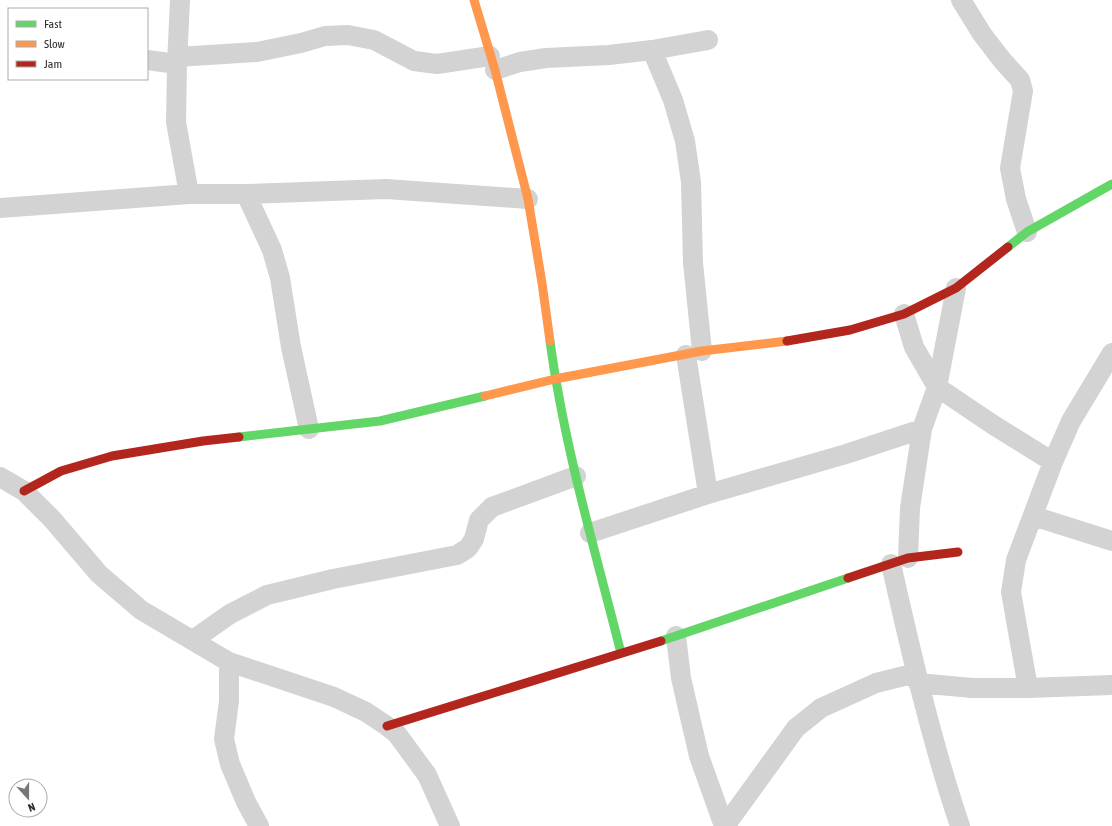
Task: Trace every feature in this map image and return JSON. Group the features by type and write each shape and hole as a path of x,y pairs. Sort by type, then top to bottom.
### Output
{"street":[{"path":"180,0 176,122 190,194"},
{"path":"474,0 528,199 542,283 555,379 576,476 621,653"},
{"path":"961,0 982,34 1020,80 1023,91 1010,168 1016,199 1027,232"},
{"path":"148,60 177,60 257,52 301,43 325,36 348,35 374,40 414,61 437,64 520,62 546,58 609,55 652,50 708,40"},
{"path":"652,50 673,100 686,141 691,182 694,353 708,494"},
{"path":"24,491 61,471 112,456 203,441 380,420 555,379 605,369 694,353 773,343 850,330 904,314 956,288 1027,232 1112,184"},
{"path":"0,208 190,194 246,194 386,189 528,199"},
{"path":"246,194 272,250 280,278 291,347 309,429"},
{"path":"956,288 937,387 922,429 910,508 899,561 917,678 945,780 960,826"},
{"path":"904,314 914,347 937,387 995,426 1053,462"},
{"path":"1028,688 1011,592 1016,560 1053,462 1072,421 1112,353"},
{"path":"590,533 708,494 838,456 922,429"},
{"path":"0,476 24,491 52,519 99,574 141,610 228,662 334,697 366,712 387,726 397,734 427,775 450,826"},
{"path":"192,640 230,614 267,596 333,580 457,555 468,548 474,539 479,520 492,506 576,476"},
{"path":"1033,516 1112,541"},
{"path":"387,726 676,636 899,561 958,552"},
{"path":"676,636 681,678 699,756 725,826"},
{"path":"228,662 229,701 224,739 230,764 246,802 259,826"},
{"path":"725,826 796,728 821,708 876,683 917,678 972,688 1112,685"}],"traffic: fast":[{"path":"1008,247 1027,232 1112,184"},
{"path":"550,341 563,420 621,653"},
{"path":"239,437 380,421 485,396"},
{"path":"661,641 848,578"}],"traffic: slow":[{"path":"474,0 495,70 528,199 550,341"},
{"path":"485,396 555,379 702,351 787,341"}],"traffic: jam":[{"path":"787,341 850,330 904,314 956,288 1008,247"},
{"path":"24,491 61,471 112,456 203,441 239,437"},
{"path":"848,578 908,558 958,552"},
{"path":"387,726 661,641"}]}
